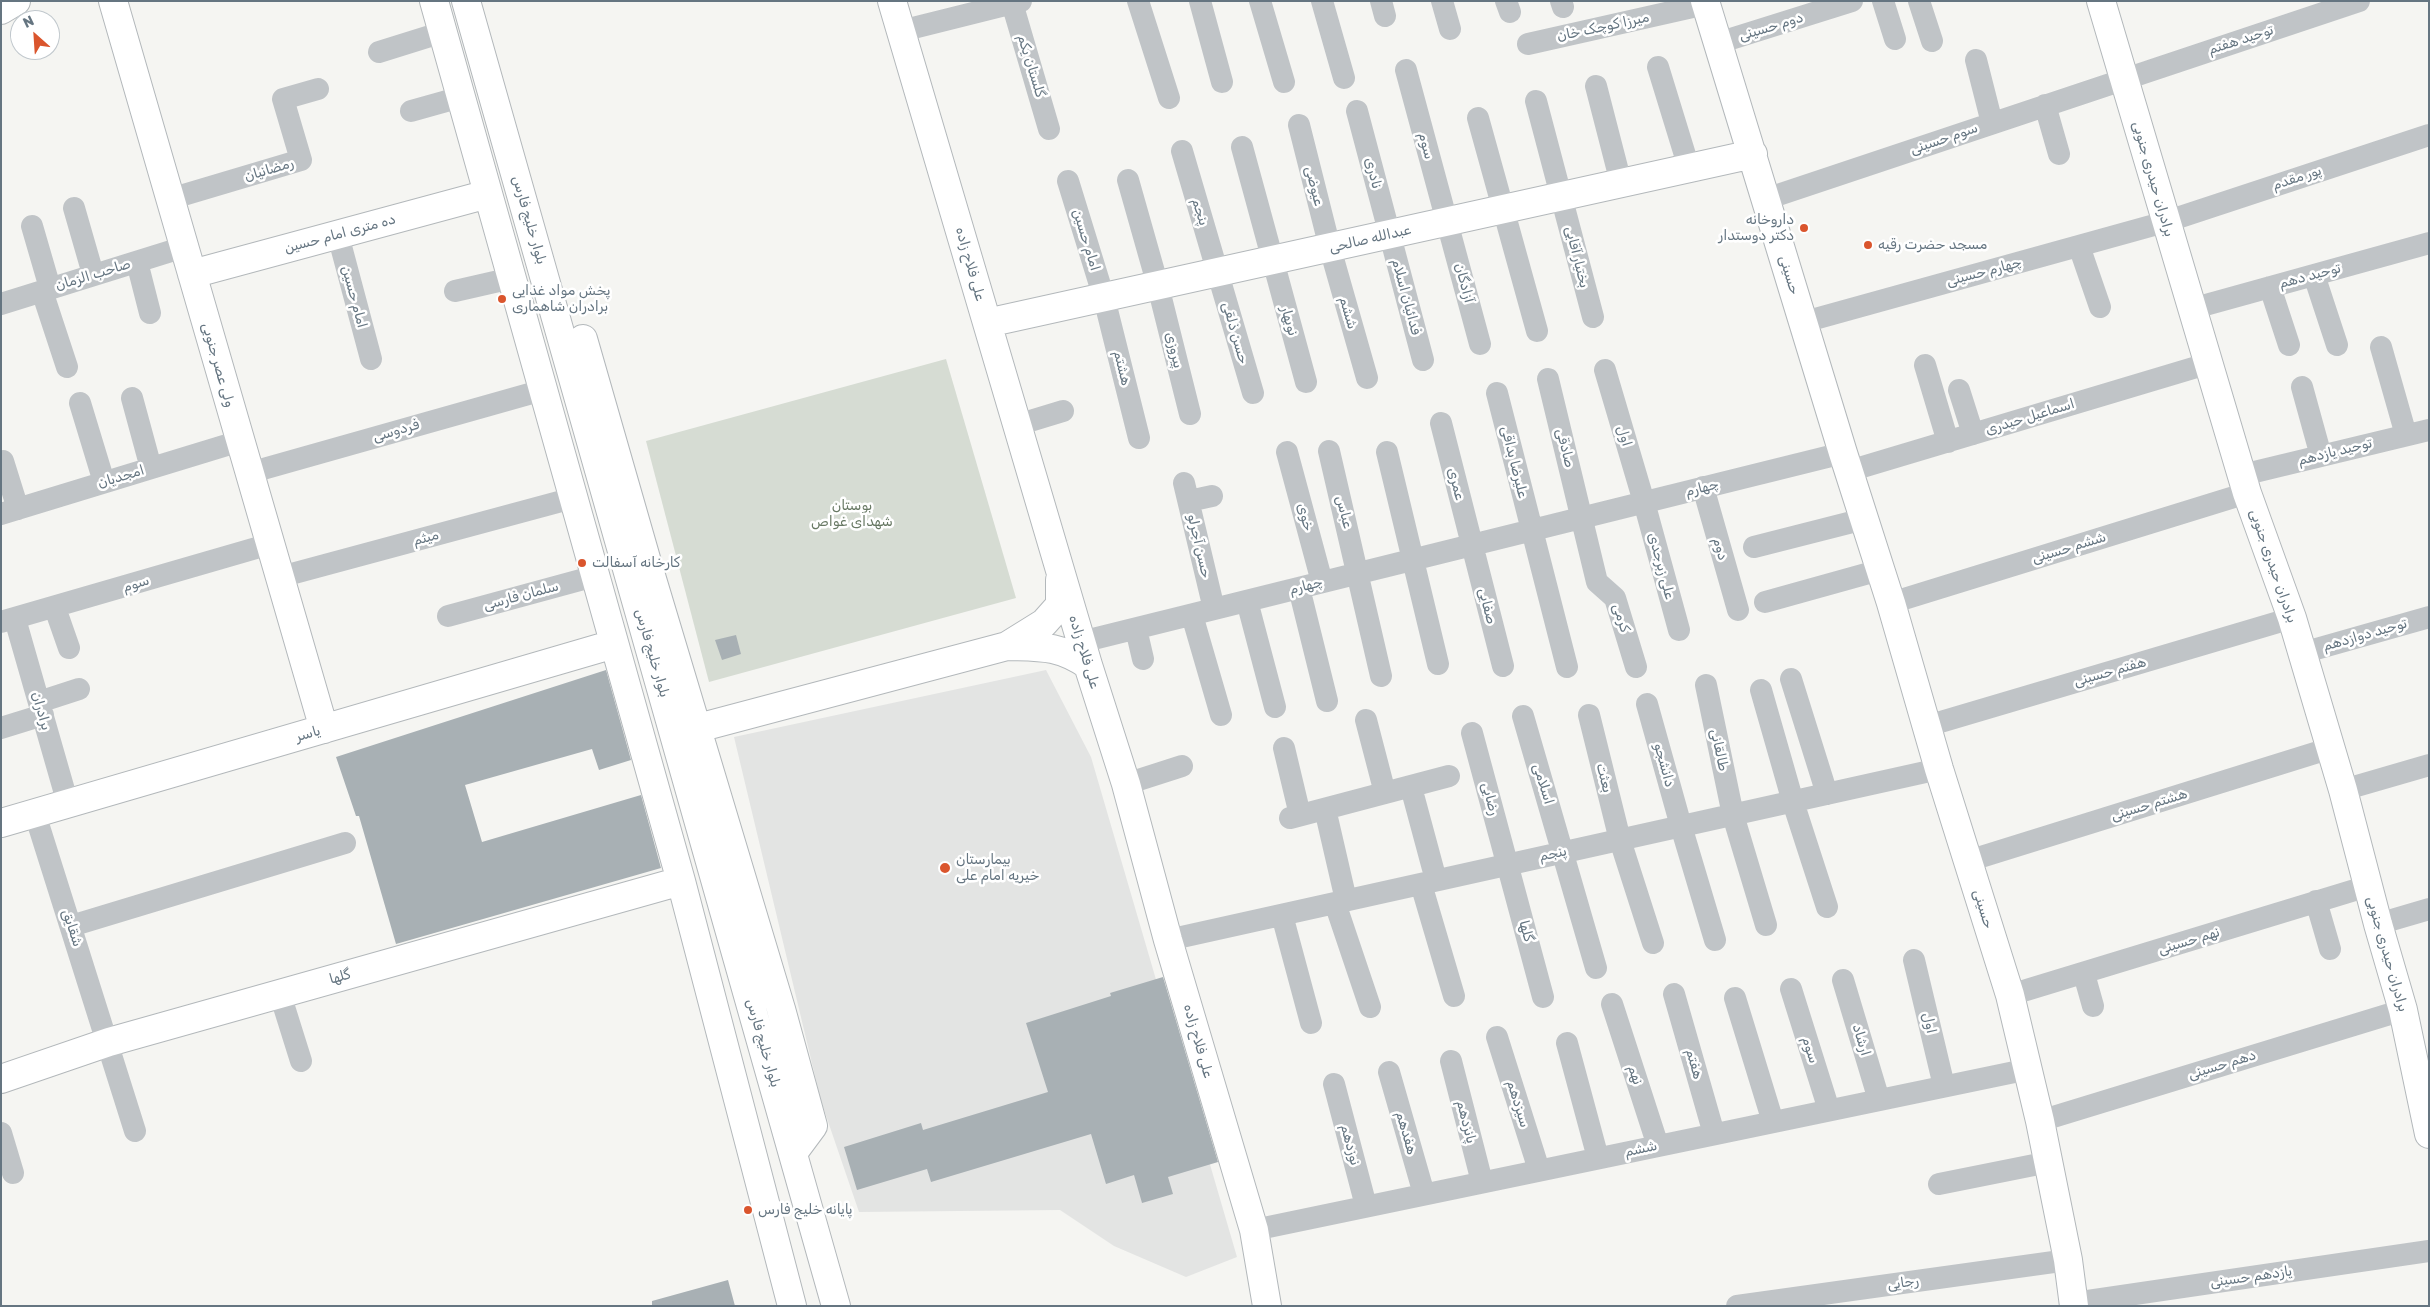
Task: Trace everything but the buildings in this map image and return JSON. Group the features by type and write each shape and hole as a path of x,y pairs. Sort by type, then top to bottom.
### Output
{"street":[{"path":"1,10 16,1"},
{"name":"ولی عصر جنوبی","path":"113,1 324,729"},
{"path":"434,1 681,881 792,1306"},
{"name":"بلوار خلیج فارس","path":"466,1 836,1306"},
{"name":"علی فلاح زاده","path":"892,1 1084,654 1126,784 1168,940 1254,1230 1267,1306"},
{"path":"1138,1 1169,98"},
{"path":"1200,1 1222,82"},
{"path":"1260,1 1284,82"},
{"path":"1322,1 1344,78"},
{"path":"1442,1 1450,29"},
{"name":"دوم حسینی","path":"1718,43 1852,1"},
{"path":"1883,1 1895,39"},
{"path":"1919,1 1932,41"},
{"name":"برادران حیدری جنوبی","path":"2101,1 2165,222 2210,363 2245,484 2292,618 2331,748 2378,924 2424,1080 2429,1134"},
{"name":"توحید هفتم","path":"2124,79 2358,1"},
{"path":"901,31 1016,2"},
{"name":"گلستان یکم","path":"1016,2 1049,129"},
{"name":"حسینی","path":"1706,3 1891,603 1938,769 2010,995 2029,1069 2049,1162 2068,1260 2074,1304"},
{"name":"میرزا کوچک خان","path":"1528,44 1706,3"},
{"path":"379,52 443,32"},
{"path":"1976,60 1992,123"},
{"path":"1658,67 1689,168"},
{"name":"سوم","path":"1406,70 1447,222"},
{"name":"سوم حسینی","path":"1766,199 2124,79"},
{"path":"1596,86 1621,183"},
{"name":"رمضانیان","path":"170,199 301,160 283,99 318,89"},
{"path":"411,111 461,97"},
{"name":"بختیار آقایی","path":"1536,100 1593,318"},
{"path":"2045,105 2059,154"},
{"name":"نادری","path":"1357,111 1388,235"},
{"path":"1478,118 1537,330"},
{"name":"عیوضی","path":"1299,125 1330,248"},
{"name":"پور مقدم","path":"2165,222 2429,135"},
{"name":"نوبهار","path":"1242,147 1271,261 1306,382"},
{"name":"پنجم","path":"1182,151 1218,272"},
{"name":"عبدالله صالحی","path":"987,323 1753,154"},
{"path":"518,180 545,210 660,606 781,1009 813,1126 793,1153"},
{"name":"پیروزی","path":"1128,180 1158,286 1190,414"},
{"name":"امام حسین","path":"1068,182 1104,298"},
{"name":"ده متری امام حسین","path":"192,274 488,194"},
{"path":"74,208 93,274"},
{"name":"آزادگان","path":"1447,222 1480,344"},
{"name":"چهارم حسینی","path":"1804,322 2165,222"},
{"path":"32,226 46,290 67,367"},
{"name":"امام حسین","path":"338,235 371,359"},
{"name":"فدائیان اسلام","path":"1388,235 1423,360"},
{"name":"توحید دهم","path":"2192,309 2429,243"},
{"path":"2079,246 2100,307"},
{"name":"صاحب الزمان","path":"1,304 184,247"},
{"name":"ششم","path":"1330,248 1367,378"},
{"path":"137,262 150,313"},
{"name":"حسن ذلقی","path":"1218,272 1253,393"},
{"path":"2314,275 2337,345"},
{"path":"455,291 512,278"},
{"path":"2270,287 2289,345"},
{"name":"هشتم","path":"1104,298 1139,438"},
{"path":"2381,347 2406,435"},
{"name":"اسماعیل حیدری","path":"1846,462 1948,442 2210,363"},
{"path":"1926,365 1948,442"},
{"name":"اول","path":"1605,370 1644,502"},
{"name":"صادقی","path":"1548,378 1582,517"},
{"path":"2302,388 2321,456"},
{"name":"فردوسی","path":"249,473 543,390"},
{"path":"1959,390 1973,434"},
{"name":"علیرضا بداقی","path":"1497,393 1532,530"},
{"path":"132,398 151,468"},
{"path":"80,403 104,482"},
{"path":"1017,425 1063,411"},
{"name":"عمری","path":"1441,423 1471,545"},
{"name":"توحید یازدهم","path":"2245,484 2321,456 2429,430"},
{"name":"امجدیان","path":"10,511 240,441"},
{"name":"خوی","path":"1287,452 1322,582"},
{"name":"عباس","path":"1329,452 1382,676"},
{"path":"1387,452 1438,664"},
{"path":"3,461 10,511"},
{"name":"چهارم","path":"1084,654 1136,628 1703,487 1846,462"},
{"name":"ششم حسینی","path":"1891,603 2245,484"},
{"name":"دوم","path":"1703,487 1738,610"},
{"name":"حسن آجرلو","path":"1212,496 1186,492 1214,609"},
{"name":"میثم","path":"280,577 574,498"},
{"name":"علی زبرجدی","path":"1644,502 1679,630"},
{"name":"کرمی","path":"1582,517 1597,582 1615,598 1636,667"},
{"path":"1754,547 1864,519"},
{"path":"1532,530 1567,667"},
{"name":"سوم","path":"8,621 270,544"},
{"name":"صفایی","path":"1471,545 1503,666"},
{"path":"1765,602 1880,570"},
{"path":"1007,646 1044,623 1060,605 1060,571"},
{"name":"سلمان فارسی","path":"448,616 595,576"},
{"path":"1299,588 1327,701"},
{"path":"1247,601 1276,707"},
{"path":"55,608 68,648"},
{"path":"1192,615 1221,715"},
{"name":"توحید دوازدهم","path":"2302,652 2429,617"},
{"name":"هفتم حسینی","path":"1927,726 2292,618"},
{"name":"برادران","path":"8,621 41,709 68,804"},
{"path":"1136,628 1142,659"},
{"name":"یاسر","path":"1,823 614,644"},
{"path":"698,728 1007,646 1046,647 1084,654"},
{"path":"1792,680 1827,794"},
{"name":"طالقانی","path":"1706,685 1733,815"},
{"path":"1,728 79,689"},
{"path":"1761,690 1793,802 1827,907"},
{"name":"دانشجو","path":"1647,704 1715,940"},
{"name":"بعثت","path":"1589,715 1620,840 1653,943"},
{"name":"اسلامی","path":"1523,716 1564,852 1596,968"},
{"path":"1366,720 1385,793"},
{"name":"رضایی","path":"1472,733 1508,864"},
{"path":"1284,748 1295,816 1449,776"},
{"name":"هشتم حسینی","path":"1968,862 2331,748"},
{"path":"2343,790 2429,765"},
{"path":"1126,784 1182,766"},
{"name":"پنجم","path":"1168,940 1938,769"},
{"path":"1411,787 1429,882 1454,996"},
{"path":"1325,809 1341,902 1370,1007"},
{"name":"شقایق","path":"35,814 109,1042 135,1131"},
{"path":"1733,815 1766,925"},
{"path":"71,926 205,875 345,843"},
{"name":"گلها","path":"1508,864 1544,997"},
{"name":"گلها","path":"1,1078 109,1042 681,881"},
{"name":"نهم حسینی","path":"2010,995 2368,886"},
{"path":"2316,901 2330,948"},
{"path":"2378,924 2429,909"},
{"path":"1282,915 1311,1023"},
{"name":"اول","path":"1914,960 1944,1086"},
{"path":"2084,974 2093,1006"},
{"name":"ارشاد","path":"1843,980 1879,1100"},
{"name":"سوم","path":"1791,989 1829,1110"},
{"path":"280,994 300,1061"},
{"name":"هفتم","path":"1674,994 1714,1134"},
{"path":"1735,998 1773,1122"},
{"name":"نهم","path":"1612,1004 1658,1146"},
{"name":"دهم حسینی","path":"2040,1121 2403,1010"},
{"name":"سیزدهم","path":"1497,1037 1539,1170"},
{"path":"1567,1043 1598,1158"},
{"name":"پانزدهم","path":"1451,1061 1482,1182"},
{"name":"ششم","path":"1254,1230 2029,1069"},
{"name":"هفدهم","path":"1388,1072 1424,1194"},
{"name":"نوزدهم","path":"1334,1084 1366,1206"},
{"path":"1,1133 13,1173"},
{"path":"1939,1184 2049,1162"},
{"name":"یازدهم حسینی","path":"2074,1304 2429,1251"},
{"name":"رجایی","path":"1737,1306 2068,1260"}],"shaded area":[{"name":"بیمارستان خیریه امام علی","path":"1046,670 1091,757 1237,1257 1186,1277 1114,1246 1060,1210 859,1212 821,1101 734,737"}],"green space":[{"name":"بوستان شهدای غواص","path":"946,359 1016,598 709,682 646,441"}],"place":[{"name":"داروخانه دکتر دوستدار","path":"1804,228"},
{"name":"مسجد حضرت رقیه","path":"1868,245"},
{"name":"پخش مواد غذایی برادران شاهماری","path":"502,299"},
{"name":"کارخانه آسفالت","path":"582,563"},
{"name":"بیمارستان خیریه امام علی","path":"945,868"},
{"name":"پایانه خلیج فارس","path":"748,1210"}]}
